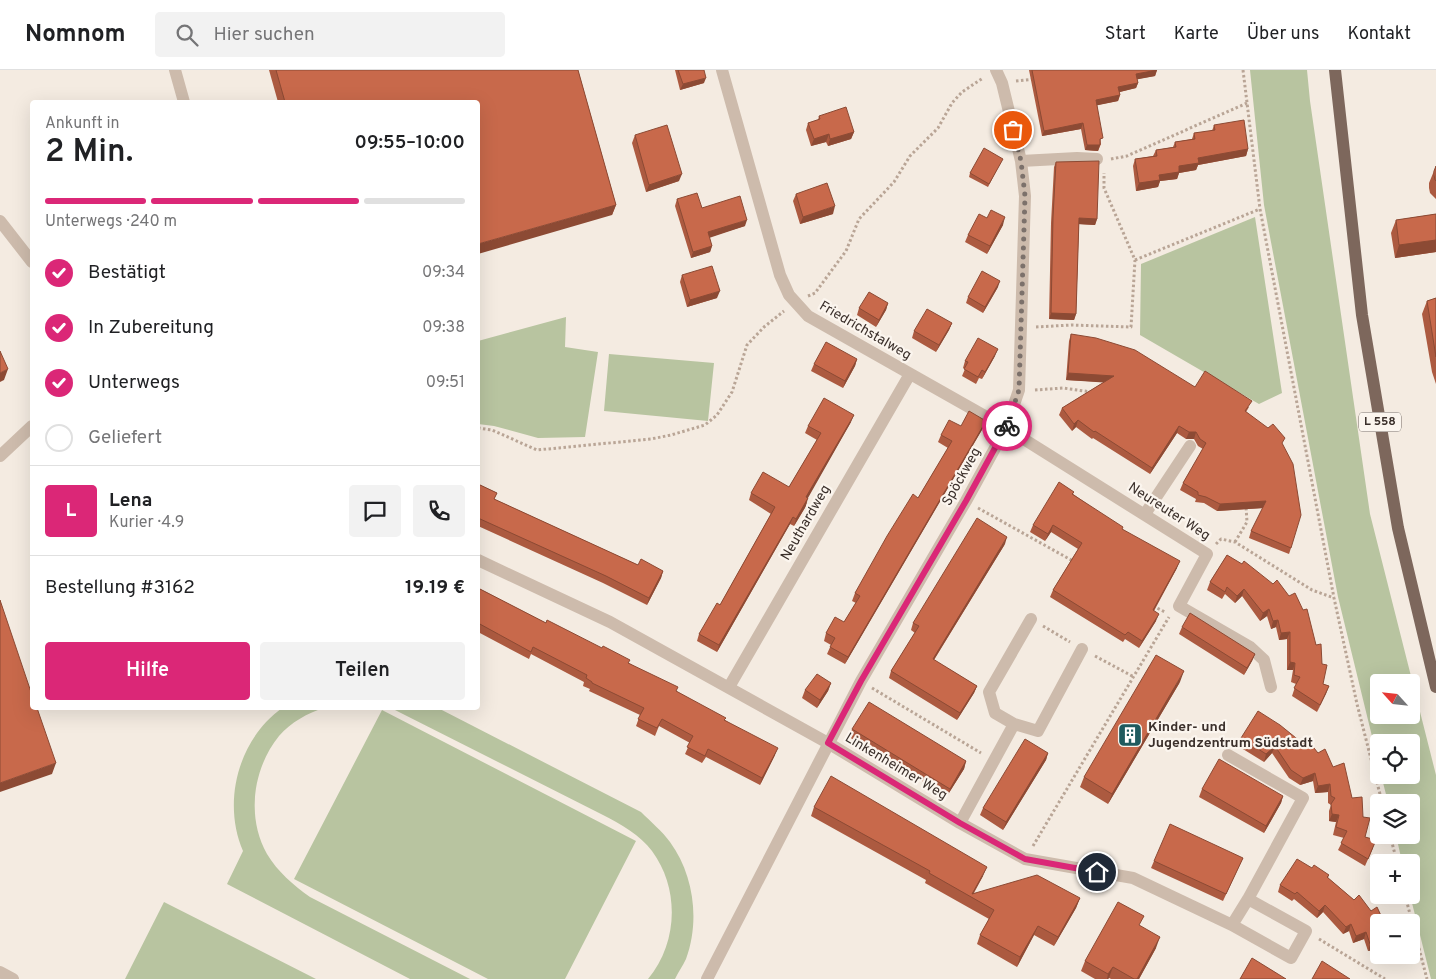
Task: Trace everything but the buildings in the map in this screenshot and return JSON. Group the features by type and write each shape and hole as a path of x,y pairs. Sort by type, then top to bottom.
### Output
{"main road":[{"name":"L 558","path":"1335,70 1362,315 1398,528 1436,687"}],"street":[{"path":"175,70 183,100"},
{"name":"Friedrichstalweg","path":"722,70 780,276 789,295 808,316 1006,428"},
{"name":"Spöckweg","path":"707,979 861,681 966,501 1006,428 1019,390 1025,196 1021,161 998,75"},
{"path":"1021,161 1075,158 1100,160"},
{"path":"0,221 30,259"},
{"name":"Neuthardweg","path":"729,687 910,374"},
{"path":"0,456 30,428"},
{"name":"Neureuter Weg","path":"1006,428 1207,554 1179,606 1250,647 1264,660 1271,687"},
{"path":"1145,514 1190,446"},
{"name":"Linkenheimer Weg","path":"480,561 610,622 729,687 828,743 960,823 1025,859 1133,878 1232,925 1291,958 1306,931"},
{"path":"1031,620 989,692 995,713 1014,724 1038,731 1082,649"},
{"path":"960,823 1014,724"},
{"path":"1228,755 1303,798 1232,925"},
{"path":"1248,899 1306,931"},
{"path":"0,972 13,979"}],"path":[{"path":"1243,70 1260,209 1334,598 1357,704 1380,794"},
{"path":"480,428 492,430 537,450 651,439 705,425 717,415 732,392 747,345 764,327 796,302 814,293 846,251 859,219 894,182 910,156 938,128 952,103 962,92 981,79 998,75 1044,78"},
{"path":"1020,328 1071,325 1132,327 1134,260 1104,188 1100,160 1127,156 1247,103"},
{"path":"1134,260 1260,209"},
{"path":"1019,390 1064,388 1096,393"},
{"path":"966,501 1076,563"},
{"path":"1235,542 1247,522 1246,503"},
{"path":"1207,554 1221,539 1235,542 1312,590 1334,598"},
{"path":"1025,859 1170,615 1153,606"},
{"path":"861,681 994,761"},
{"path":"1407,904 1427,979"},
{"path":"1306,931 1385,979"}],"green space":[{"path":"1250,70 1307,70 1370,514 1410,674 1370,674 1370,724 1420,724 1420,712 1436,775 1436,979 1431,979 1420,935 1420,914 1415,914 1412,904 1420,904 1420,854 1400,854 1398,844 1420,844 1420,794 1386,794 1383,784 1420,784 1420,734 1371,734 1338,597 1264,205"},
{"path":"1255,217 1282,393 1259,404 1140,335 1141,264"},
{"path":"566,317 565,347 598,352 585,437 538,438 494,426 480,424 480,340"},
{"path":"609,354 714,363 708,421 604,411"},
{"path":"280,710 319,710 289,726 279,736 263,763 258,778 255,793 256,824 260,840 271,861 286,878 310,897 470,979 410,979 227,884 243,851 237,832 234,812 238,773 254,737 267,721"},
{"path":"382,710 636,841 565,979 488,979 294,879"},
{"path":"395,710 442,710 641,812 660,830 670,842 685,869 692,899 693,929 690,944 686,959 675,979 648,979 658,965 665,949 670,933 672,916 671,899 661,866 652,851 642,840 610,818"},
{"path":"164,902 316,979 125,979"}],"way so far":[{"path":"1007,426 1019,390 1025,196 1021,161 1013,130"}],"place":[{"name":"Kinder- und Jugendzentrum Südstadt","path":"1130,735"}],"route":[{"path":"1007,426 966,501 861,681 828,743 960,823 1025,859 1097,872"}]}
